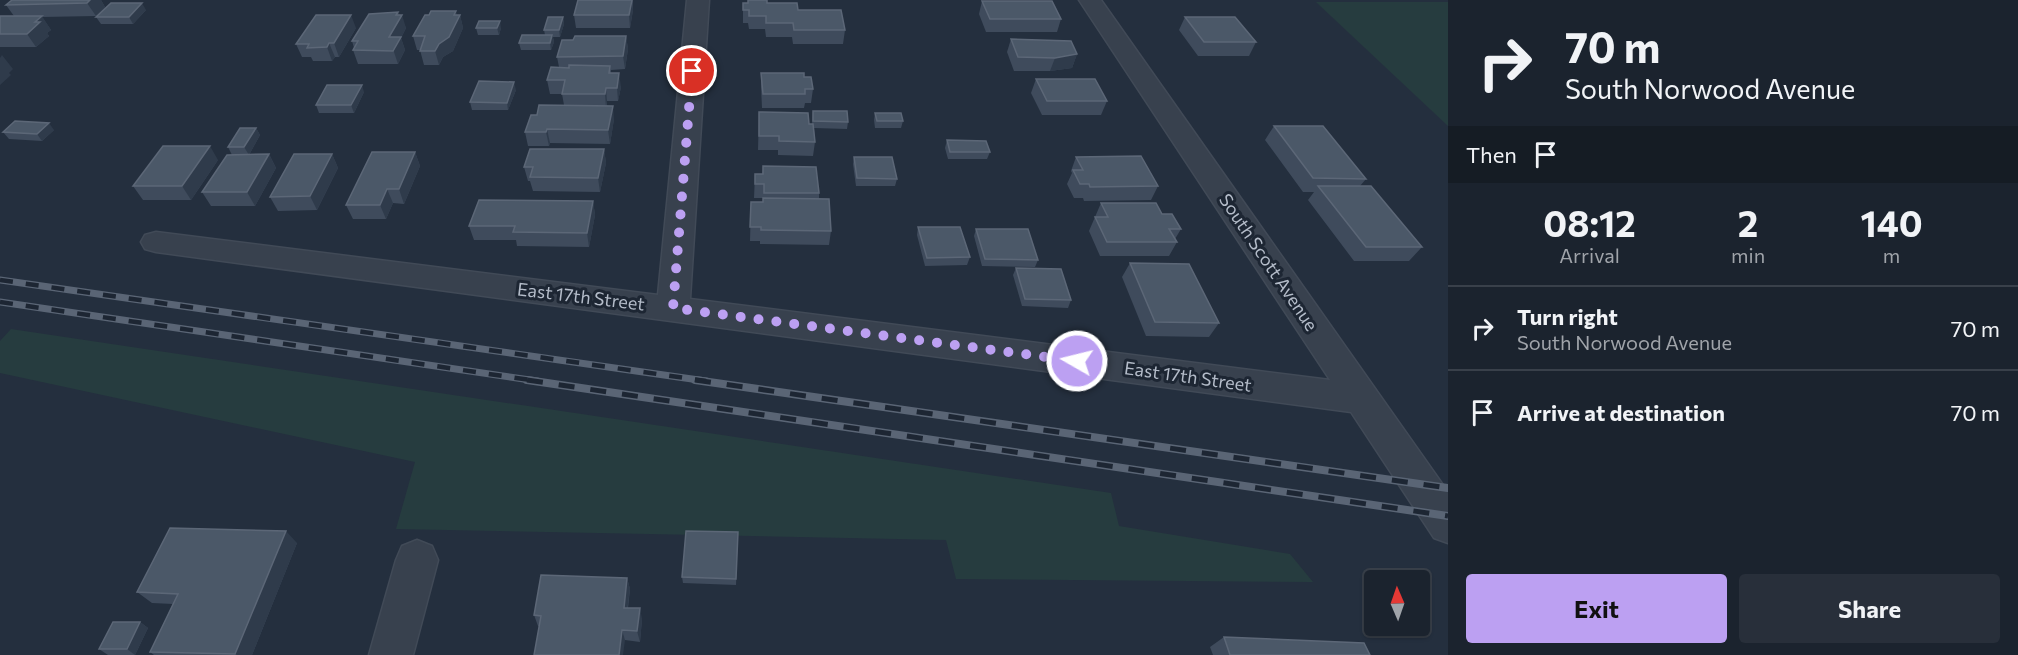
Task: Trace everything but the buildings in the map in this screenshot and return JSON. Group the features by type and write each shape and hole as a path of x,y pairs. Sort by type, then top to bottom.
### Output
{"street":[{"path":"673,308 698,0"},
{"name":"South Scott Avenue","path":"1090,0 1448,525"},
{"name":"East 17th Street","path":"156,242 1363,399"},
{"path":"392,655 417,560"}],"green space":[{"path":"1316,2 1448,2 1448,126"},
{"path":"11,329 1111,493 1119,526 1290,554 1313,582 956,579 946,540 396,529 415,462 0,373 0,341"}],"railway":[{"path":"0,280 706,381"},
{"path":"0,302 537,381"},
{"path":"527,380 1448,516"},
{"path":"695,380 1448,488"}],"route":[{"path":"692,71 673,308 1077,361"}]}
